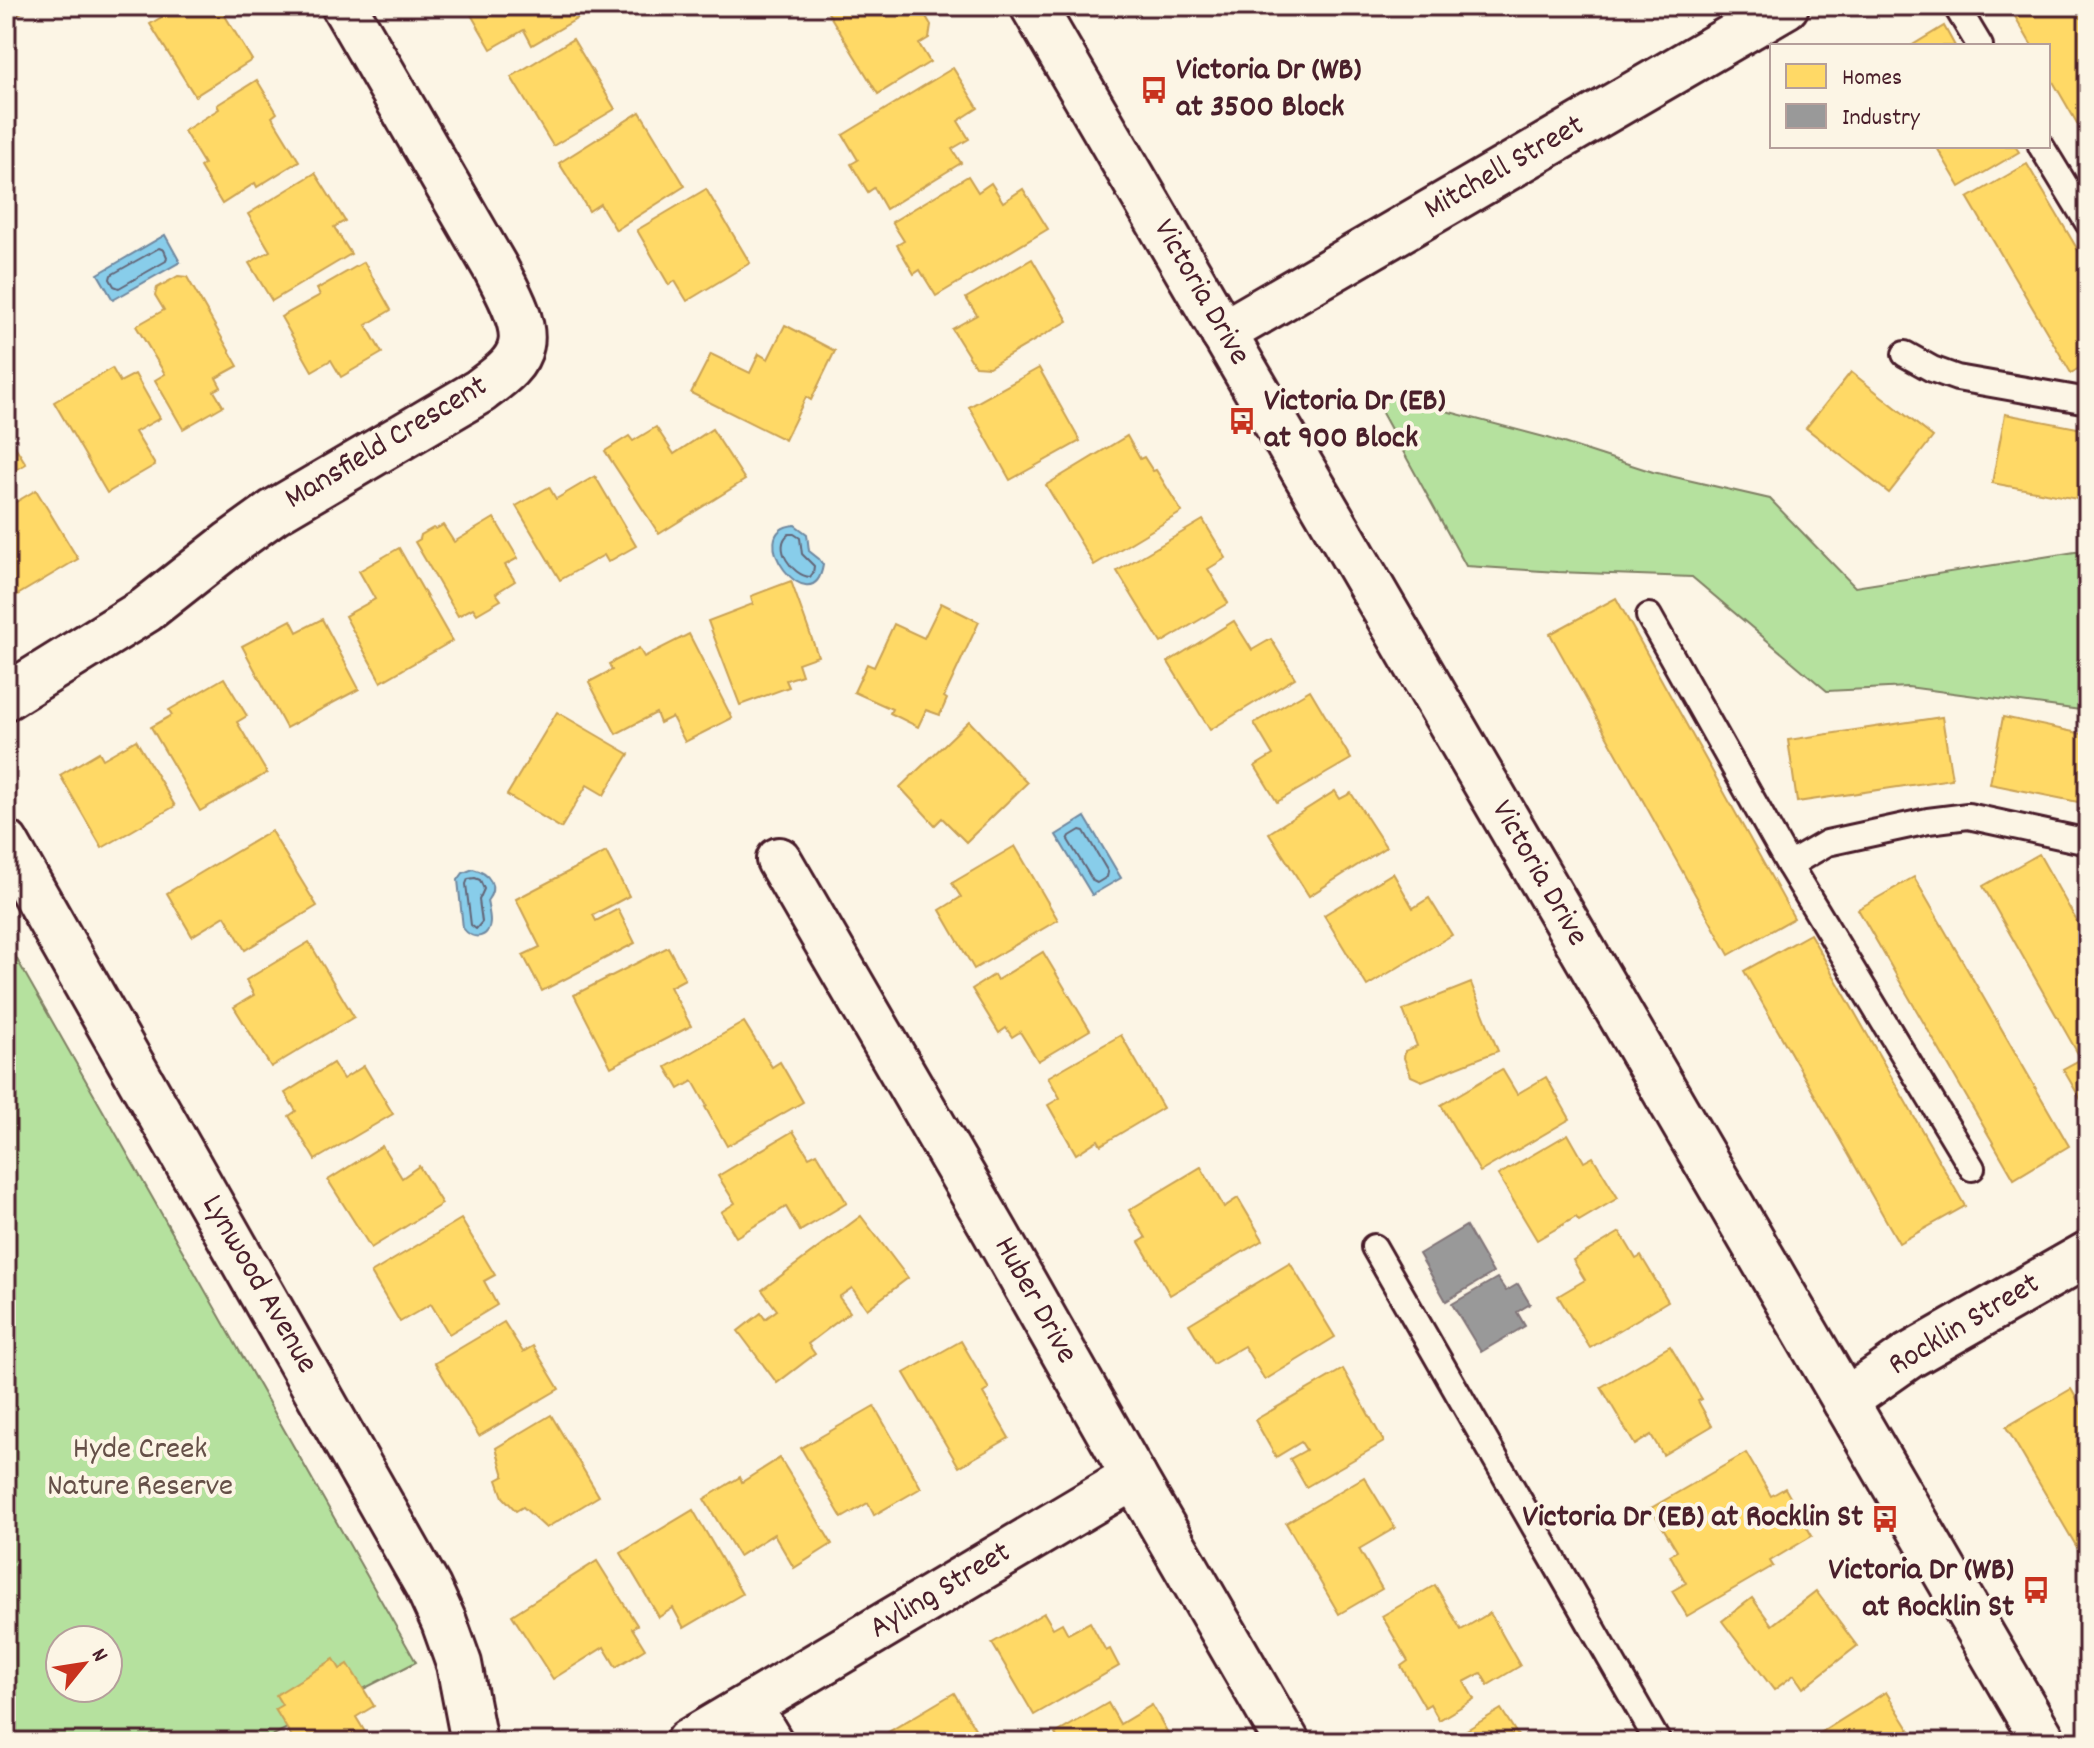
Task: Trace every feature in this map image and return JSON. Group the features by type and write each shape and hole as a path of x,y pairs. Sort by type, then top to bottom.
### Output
{"street":[{"name":"Mansfield Crescent","path":"6,697 133,619 274,512 480,391 514,360 521,345 521,328 496,269 344,6"},
{"name":"Victoria Drive","path":"1033,6 2044,1742"},
{"name":"Mitchell Street","path":"1223,333 1786,6"},
{"name":"Lynwood Avenue","path":"6,843 428,1587 459,1664 474,1742"},
{"name":"Huber Drive","path":"779,860 1287,1742"},
{"name":"Rocklin Street","path":"1845,1401 1909,1356 2088,1254"},
{"name":"Ayling Street","path":"688,1742 759,1725 1134,1477"}],"lane":[{"path":"1956,6 1979,44"},
{"path":"2042,148 2088,223"},
{"path":"1905,354 1957,378 2088,401"},
{"path":"1649,616 1789,865 1972,1168"},
{"path":"1789,865 1827,843 1928,821 1968,816 2088,842"},
{"path":"1374,1247 1658,1742"}],"green space":[{"path":"1370,391 1548,438 1653,472 1770,499 1855,587 2088,550 2088,711 1908,687 1827,691 1692,577 1466,566"},
{"name":"Hyde Creek Nature Reserve","path":"6,940 416,1662 260,1742 6,1742"}],"water":[{"path":"165,235 180,262 113,300 98,274"},
{"path":"795,525 807,534 809,551 823,565 817,581 807,585 784,570 774,542 780,531"},
{"path":"1085,817 1121,878 1092,895 1056,835"},
{"path":"473,869 488,877 492,885 487,901 489,927 480,936 471,935 463,928 458,880 463,873"}],"building: Homes":[{"path":"6,6 30,6 31,7 6,21"},
{"path":"180,6 219,6 252,60 195,96 150,24"},
{"path":"466,6 580,6 585,14 532,45 524,30 491,49"},
{"path":"824,6 921,8 931,25 929,38 919,44 930,62 878,94"},
{"path":"2009,6 2088,6 2088,142 2050,76 2050,44 2031,44"},
{"path":"1944,26 1954,44 1914,44"},
{"path":"573,39 615,109 553,146 511,77"},
{"path":"953,68 978,108 958,121 969,139 952,149 961,163 886,209 874,188 868,192 851,164 858,160 843,135"},
{"path":"257,80 277,113 272,117 299,161 222,204 200,167 204,164 184,131 219,109 217,105"},
{"path":"640,112 685,186 616,230 600,204 589,211 559,163"},
{"path":"1937,148 2016,148 2019,152 1960,187"},
{"path":"2027,164 2088,267 2088,363 2071,373 1968,198"},
{"path":"315,173 345,221 334,227 351,254 272,301 249,263 270,251 248,214"},
{"path":"968,176 978,192 991,183 1003,202 1023,189 1048,229 936,296 920,270 914,274 897,245 904,241 892,222"},
{"path":"706,189 750,263 687,301 675,281 669,285 637,230"},
{"path":"1032,259 1068,321 989,367 975,366 952,329 977,315 966,298"},
{"path":"364,262 391,310 366,325 382,353 341,377 331,360 312,371 281,317 320,295 317,289"},
{"path":"178,276 187,277 238,366 216,378 221,387 214,391 223,406 183,429 155,380 165,374 136,326 164,310 155,295 157,288"},
{"path":"785,325 835,351 811,400 806,397 785,440 691,393 711,354 750,373 759,354 768,359"},
{"path":"112,368 120,382 135,374 160,418 135,432 155,465 107,493 54,402"},
{"path":"1039,368 1080,441 1010,480 969,407"},
{"path":"1851,372 1933,437 1889,493 1806,428"},
{"path":"2005,414 2088,430 2088,501 1992,483"},
{"path":"656,427 674,454 712,429 745,480 659,534 605,451 629,436 633,441"},
{"path":"6,432 26,464 6,476"},
{"path":"1127,436 1140,459 1144,457 1153,471 1156,470 1182,512 1094,565 1046,485"},
{"path":"595,476 636,546 608,562 604,555 560,580 516,506 549,487 556,499"},
{"path":"36,490 78,559 14,597 6,585 6,508"},
{"path":"494,518 518,558 505,565 515,581 496,593 501,600 477,614 473,608 458,616 415,542 421,535 443,525 454,542"},
{"path":"1203,520 1226,558 1208,569 1228,603 1161,643 1117,571"},
{"path":"399,548 452,641 381,682 345,616 375,599 359,571"},
{"path":"791,581 818,656 798,663 802,675 786,680 789,687 740,705 708,621 753,604 751,596"},
{"path":"1616,598 1794,918 1729,955 1550,634"},
{"path":"941,603 979,622 944,697 947,699 940,715 926,710 918,727 890,713 892,709 854,692 867,664 874,667 894,624 924,638"},
{"path":"322,619 359,689 286,728 242,646 291,620 297,632"},
{"path":"1234,621 1252,650 1271,639 1295,678 1210,730 1168,662"},
{"path":"689,634 732,718 685,742 672,717 660,723 656,713 616,734 589,682 612,670 609,664 639,648 644,657"},
{"path":"224,678 247,716 237,722 267,773 200,811 151,727 172,715 169,710"},
{"path":"1310,690 1351,759 1277,802 1255,766 1273,755 1254,723"},
{"path":"557,712 629,754 604,795 587,785 561,828 507,795"},
{"path":"1942,717 1952,779 1797,802 1788,740"},
{"path":"2003,717 2088,735 2088,804 1990,784"},
{"path":"969,721 1027,783 966,842 942,818 935,825 900,787"},
{"path":"136,740 175,806 102,848 60,775 99,752 103,759"},
{"path":"1335,791 1340,799 1351,793 1386,847 1309,896 1269,833"},
{"path":"271,831 317,906 245,950 225,916 192,936 167,893"},
{"path":"1015,846 1058,920 974,969 940,910 961,897 952,883"},
{"path":"606,852 629,896 593,915 596,921 618,909 635,943 542,991 523,955 540,947 516,899"},
{"path":"2039,854 2088,941 2088,1112 2063,1069 2081,1059 1983,886"},
{"path":"1393,873 1413,908 1429,898 1452,935 1367,986 1324,915"},
{"path":"1914,877 2069,1146 2014,1179 1858,909"},
{"path":"1810,934 1965,1206 1899,1243 1744,971"},
{"path":"309,942 354,1017 271,1067 234,1007 254,995 246,980"},
{"path":"668,947 685,979 670,987 691,1026 611,1067 574,995"},
{"path":"1043,952 1090,1030 1038,1061 1020,1032 1012,1037 1006,1028 999,1033 972,989 994,975 997,980"},
{"path":"1471,983 1498,1051 1422,1081 1411,1076 1404,1058 1405,1051 1417,1046 1403,1010"},
{"path":"744,1022 772,1067 780,1062 803,1102 727,1146 693,1081 679,1089 666,1067"},
{"path":"1121,1035 1163,1108 1101,1145 1098,1140 1076,1154 1048,1105 1060,1098 1048,1077"},
{"path":"333,1063 343,1079 364,1066 393,1114 315,1160 289,1116 296,1111 285,1093"},
{"path":"1502,1069 1517,1094 1546,1077 1570,1119 1480,1172 1441,1105"},
{"path":"793,1131 809,1157 817,1153 847,1203 800,1231 786,1207 736,1237 721,1212 735,1203 718,1176"},
{"path":"1568,1134 1584,1162 1593,1157 1618,1198 1579,1221 1576,1217 1537,1240 1498,1175"},
{"path":"382,1146 402,1178 419,1166 442,1204 371,1248 328,1180"},
{"path":"1201,1167 1224,1207 1238,1198 1263,1240 1170,1295 1139,1242 1146,1238 1129,1210"},
{"path":"861,1216 908,1278 867,1309 852,1288 839,1297 850,1312 808,1344 815,1354 777,1383 738,1331 761,1313 765,1319 777,1310 762,1290"},
{"path":"461,1219 495,1275 484,1281 497,1305 449,1334 431,1304 400,1322 371,1273"},
{"path":"1620,1232 1636,1259 1641,1256 1668,1301 1590,1348 1558,1296 1585,1280 1573,1260"},
{"path":"1290,1263 1335,1337 1265,1380 1244,1346 1213,1364 1189,1324"},
{"path":"504,1322 523,1352 533,1346 559,1389 479,1436 435,1363"},
{"path":"961,1341 989,1389 983,1393 1009,1438 959,1467 904,1373"},
{"path":"1670,1346 1702,1399 1698,1401 1712,1426 1663,1455 1651,1435 1635,1445 1601,1387"},
{"path":"1343,1369 1384,1442 1306,1487 1290,1459 1306,1450 1301,1442 1276,1457 1255,1420"},
{"path":"2071,1389 2088,1418 2088,1566 2006,1427"},
{"path":"874,1406 921,1488 874,1515 868,1503 842,1518 801,1448"},
{"path":"551,1415 599,1496 546,1528 523,1507 516,1511 503,1497 497,1480 504,1476 496,1448"},
{"path":"1746,1453 1771,1496 1785,1488 1812,1536 1770,1561 1773,1566 1687,1616 1672,1591 1686,1583 1670,1555 1677,1551 1651,1508"},
{"path":"780,1458 832,1544 794,1568 774,1534 739,1556 704,1499 740,1477 742,1482"},
{"path":"1364,1477 1395,1528 1359,1549 1382,1589 1339,1614 1286,1523"},
{"path":"693,1510 742,1594 684,1628 673,1608 659,1617 621,1553"},
{"path":"597,1561 637,1625 632,1628 645,1649 616,1667 604,1647 553,1679 512,1615"},
{"path":"1435,1585 1461,1630 1490,1613 1520,1666 1488,1685 1481,1673 1464,1682 1474,1699 1439,1720 1430,1704 1425,1707 1401,1666 1408,1661 1382,1616"},
{"path":"1816,1591 1857,1646 1803,1688 1794,1675 1774,1690 1722,1621 1752,1598 1772,1625"},
{"path":"1044,1613 1053,1628 1062,1623 1068,1634 1090,1622 1106,1651 1110,1649 1119,1666 1034,1715 992,1643"},
{"path":"334,1659 340,1669 348,1664 374,1706 356,1717 371,1742 295,1742 275,1709 282,1705 276,1695"},
{"path":"1886,1692 1917,1742 1806,1742"},
{"path":"954,1693 983,1742 876,1742 875,1740"},
{"path":"1108,1703 1120,1724 1152,1705 1173,1742 1060,1742 1055,1734"},
{"path":"1501,1709 1522,1742 1447,1742"}],"building: Industry":[{"path":"1466,1226 1493,1273 1446,1301 1419,1254"},
{"path":"1497,1278 1506,1291 1518,1284 1530,1304 1517,1312 1525,1326 1481,1352 1452,1304"}],"place":[{"name":"Victoria Dr (WB) at 3500 Block","path":"1154,90"},
{"name":"Victoria Dr (EB) at 900 Block","path":"1242,421"},
{"name":"Victoria Dr (EB) at Rocklin St","path":"1885,1519"},
{"name":"Victoria Dr (WB) at Rocklin St","path":"2036,1590"}]}
